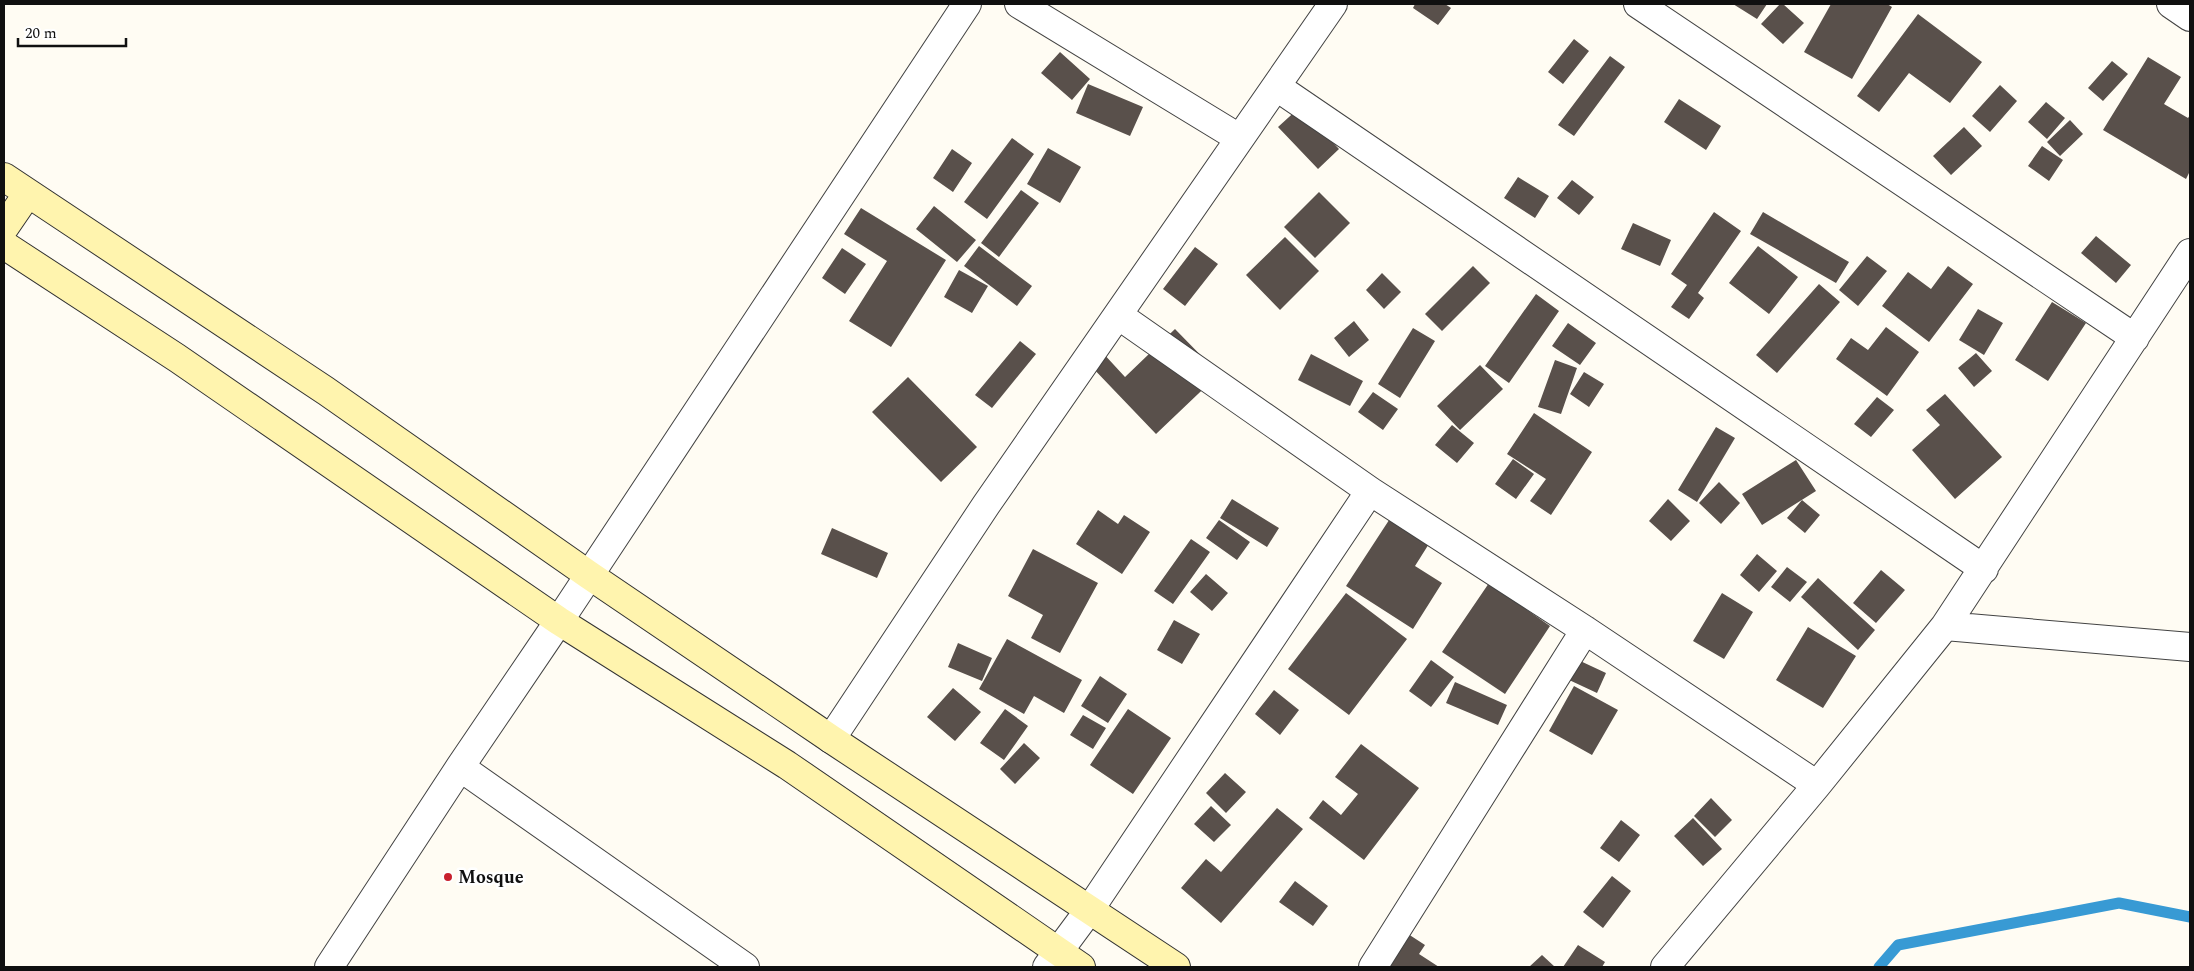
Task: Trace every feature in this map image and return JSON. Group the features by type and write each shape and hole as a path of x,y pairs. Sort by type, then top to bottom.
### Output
{"main road":[{"path":"4,177 326,391 589,575 1176,967"},
{"path":"4,228 28,193"},
{"path":"4,244 177,358 559,621 787,765 1053,959 1081,967"}],"street":[{"path":"329,967 967,4"},
{"path":"1019,4 1239,138"},
{"path":"831,738 986,505 1333,4"},
{"path":"1638,4 2135,338"},
{"path":"2171,4 2190,17"},
{"path":"1277,86 1984,569"},
{"path":"1665,967 1817,785 1945,626 2190,253"},
{"path":"1118,314 1370,492 1585,630 1817,785"},
{"path":"1053,959 1090,909 1370,492"},
{"path":"1945,626 2190,647"},
{"path":"1373,967 1585,630"},
{"path":"460,768 745,967"}],"building":[{"path":"1415,4 1445,4 1451,8 1438,25 1413,8"},
{"path":"1733,4 1767,4 1757,19"},
{"path":"1780,4 1783,4 1804,23 1783,44 1761,24"},
{"path":"1831,4 1887,4 1892,7 1852,79 1804,52"},
{"path":"1918,14 1982,62 1950,103 1909,73 1879,112 1857,96"},
{"path":"1574,39 1589,51 1563,84 1548,72"},
{"path":"1060,52 1090,79 1072,100 1041,73"},
{"path":"1610,56 1625,67 1574,136 1558,125"},
{"path":"2148,57 2181,77 2164,104 2188,118 2190,115 2190,171 2186,179 2103,130"},
{"path":"2112,61 2128,74 2103,101 2088,88"},
{"path":"1088,84 1143,107 1130,136 1076,113"},
{"path":"2000,85 2017,101 1990,132 1972,116"},
{"path":"1679,99 1721,126 1706,150 1664,122"},
{"path":"2046,102 2065,118 2047,139 2028,122"},
{"path":"1300,107 1339,149 1318,169 1278,127"},
{"path":"2070,120 2083,134 2060,156 2047,142"},
{"path":"1964,127 1982,146 1951,175 1933,156"},
{"path":"1012,138 1034,154 987,219 964,202"},
{"path":"2042,146 2063,160 2049,181 2028,166"},
{"path":"1048,148 1081,167 1060,203 1027,184"},
{"path":"952,149 972,163 953,192 933,178"},
{"path":"1518,177 1549,196 1535,218 1504,198"},
{"path":"1572,180 1594,197 1579,215 1557,198"},
{"path":"1021,190 1039,203 999,257 981,243"},
{"path":"1319,192 1350,223 1315,258 1284,227"},
{"path":"934,206 976,240 957,262 916,229"},
{"path":"861,208 946,260 891,347 849,321 887,261 844,234"},
{"path":"1714,212 1741,231 1698,293 1704,298 1689,319 1671,307 1687,285 1671,274"},
{"path":"1763,212 1849,262 1836,283 1750,234"},
{"path":"1633,223 1671,240 1660,266 1621,249"},
{"path":"2096,236 2131,265 2116,283 2081,253"},
{"path":"1285,237 1319,271 1280,310 1246,275"},
{"path":"979,246 1032,286 1017,306 964,266"},
{"path":"1758,246 1798,277 1769,314 1729,283"},
{"path":"1195,247 1218,264 1185,306 1163,289"},
{"path":"842,248 866,264 845,294 822,278"},
{"path":"1867,256 1887,271 1858,306 1839,290"},
{"path":"1473,266 1490,283 1442,331 1425,314"},
{"path":"1948,266 1973,284 1929,342 1882,306 1908,272 1931,289"},
{"path":"959,270 988,286 972,313 944,297"},
{"path":"1382,273 1401,292 1384,309 1366,290"},
{"path":"1819,284 1840,302 1777,373 1756,355"},
{"path":"1536,294 1559,311 1509,383 1485,366"},
{"path":"2052,302 2086,323 2048,381 2015,360"},
{"path":"1978,309 2003,323 1984,355 1959,340"},
{"path":"1354,321 1369,340 1349,357 1334,338"},
{"path":"1568,323 1596,343 1580,365 1552,346"},
{"path":"1886,327 1919,352 1887,396 1836,359 1851,338 1868,350"},
{"path":"1413,328 1435,341 1400,398 1378,384"},
{"path":"1175,329 1219,374 1156,434 1089,364 1102,352 1125,377"},
{"path":"1020,341 1036,354 992,408 975,395"},
{"path":"1976,353 1992,371 1974,387 1958,368"},
{"path":"1311,354 1363,381 1350,406 1298,380"},
{"path":"1555,360 1577,368 1561,414 1538,407"},
{"path":"1480,365 1503,389 1460,430 1437,406"},
{"path":"1584,372 1604,384 1589,407 1570,394"},
{"path":"908,377 977,447 941,482 872,412"},
{"path":"1373,392 1398,409 1383,430 1358,412"},
{"path":"1945,394 2002,457 1955,499 1912,450 1940,425 1926,410"},
{"path":"1877,397 1894,410 1871,437 1854,424"},
{"path":"1534,413 1592,452 1551,515 1530,501 1546,479 1507,454"},
{"path":"1452,425 1474,443 1457,463 1435,445"},
{"path":"1716,427 1735,438 1697,502 1678,490"},
{"path":"1513,459 1534,474 1516,499 1495,484"},
{"path":"1796,460 1816,491 1762,525 1742,494"},
{"path":"1719,482 1740,503 1721,524 1699,503"},
{"path":"1232,499 1279,528 1267,547 1220,518"},
{"path":"1668,499 1690,521 1671,541 1649,521"},
{"path":"1802,500 1820,515 1805,533 1787,518"},
{"path":"1098,510 1118,524 1124,515 1150,532 1122,574 1076,544"},
{"path":"1393,514 1432,539 1415,566 1442,583 1413,629 1346,586"},
{"path":"1219,520 1250,542 1237,560 1206,538"},
{"path":"832,528 888,553 877,578 821,554"},
{"path":"1191,539 1210,552 1173,604 1154,591"},
{"path":"1033,549 1098,583 1060,653 1031,638 1043,615 1008,596"},
{"path":"1757,554 1777,571 1759,592 1740,575"},
{"path":"1787,567 1807,582 1790,602 1771,587"},
{"path":"1881,570 1905,590 1876,623 1853,603"},
{"path":"1206,574 1228,593 1212,611 1190,592"},
{"path":"1818,578 1875,630 1858,650 1801,597"},
{"path":"1489,583 1550,626 1505,694 1442,652"},
{"path":"1346,593 1407,639 1349,715 1288,669"},
{"path":"1722,593 1753,612 1724,659 1693,641"},
{"path":"1174,620 1200,634 1182,664 1157,650"},
{"path":"1808,627 1856,656 1823,708 1776,680"},
{"path":"1007,639 1082,680 1064,713 1034,696 1024,714 979,689"},
{"path":"958,643 992,658 982,681 948,667"},
{"path":"1576,659 1606,673 1597,693 1567,679"},
{"path":"1431,660 1454,677 1431,707 1409,691"},
{"path":"1100,676 1127,694 1108,723 1081,706"},
{"path":"1455,682 1507,705 1498,725 1446,703"},
{"path":"1574,686 1618,710 1592,755 1549,731"},
{"path":"953,688 981,712 955,741 927,717"},
{"path":"1274,690 1299,710 1280,735 1255,714"},
{"path":"1005,709 1028,726 1004,760 980,743"},
{"path":"1128,709 1171,738 1133,794 1090,765"},
{"path":"1083,715 1106,728 1093,749 1070,735"},
{"path":"1024,743 1040,758 1015,784 1000,769"},
{"path":"1361,744 1419,788 1364,860 1309,818 1323,800 1341,815 1358,794 1335,777"},
{"path":"1225,773 1246,792 1226,813 1206,793"},
{"path":"1711,798 1732,820 1715,837 1694,816"},
{"path":"1211,806 1231,825 1214,842 1194,824"},
{"path":"1277,808 1303,829 1221,923 1181,888 1206,859 1221,872"},
{"path":"1693,818 1722,849 1703,866 1674,836"},
{"path":"1621,820 1640,835 1619,862 1600,848"},
{"path":"1612,876 1631,891 1603,928 1583,912"},
{"path":"1295,881 1328,906 1313,926 1279,902"},
{"path":"1405,932 1425,945 1419,954 1439,967 1383,967"},
{"path":"1578,945 1605,962 1602,967 1563,967"},
{"path":"1542,955 1555,967 1529,967"}],"waterway":[{"path":"1879,967 1898,945 2119,903 2190,917"}],"place":[{"name":"Mosque","path":"448,877"}]}
